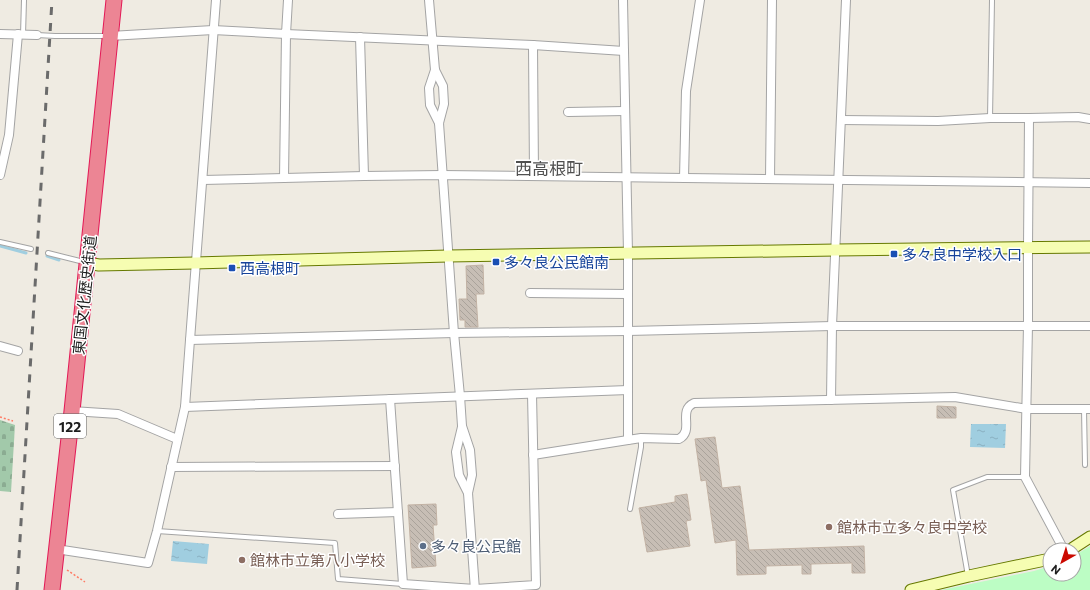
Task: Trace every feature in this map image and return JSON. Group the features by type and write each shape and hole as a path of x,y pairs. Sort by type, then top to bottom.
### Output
{"highway":[{"name":"東国文化歴史街道","path":"52,590 114,0"}],"street":[{"path":"56,549 148,563 185,407 216,0"},
{"path":"284,178 286,34 288,0"},
{"path":"429,0 435,70 442,86 444,104 438,123"},
{"path":"623,0 628,253 628,440"},
{"path":"684,178 686,91 700,0"},
{"path":"770,178 772,0"},
{"path":"831,400 832,326 846,0"},
{"path":"110,36 214,30 360,36 624,51"},
{"path":"0,34 37,35"},
{"path":"0,175 9,135 20,34"},
{"path":"360,36 364,176"},
{"path":"533,45 534,176"},
{"path":"435,70 429,88 430,105 438,123 462,426 470,450 472,475 468,493 475,590"},
{"path":"568,112 625,111"},
{"path":"841,120 938,121 990,118 1078,117 1090,119"},
{"path":"1029,118 1028,325 1025,477 1060,542"},
{"path":"203,180 442,175 1090,183"},
{"path":"87,263 99,265 448,256 1090,247"},
{"path":"530,293 628,294"},
{"path":"190,340 832,326 1090,326"},
{"path":"0,346 18,351"},
{"path":"185,407 628,390"},
{"path":"390,399 404,584 475,590 536,585 532,394"},
{"path":"533,455 641,438 679,439 684,436 686,432 686,409 689,405 694,403 955,397 1027,410 1087,409"},
{"path":"72,411 118,414 177,439"},
{"path":"462,426 456,452 459,475 468,493"},
{"path":"171,467 395,466"},
{"path":"338,514 398,512"},
{"path":"911,590 968,576 1042,561"}],"lane":[{"path":"20,34 24,0"},
{"path":"990,118 992,0"},
{"path":"37,35 110,36"},
{"path":"1,242 31,249"},
{"path":"48,253 87,263"},
{"path":"1085,465 1087,409"},
{"path":"630,508 641,447 641,438"},
{"path":"968,576 953,490 986,477 1025,477"},
{"path":"157,530 335,543 338,579 404,584"}],"path":[{"path":"0,417 13,421"},
{"path":"66,570 85,582"}],"green space":[{"path":"0,420 15,425 11,492 0,491"},
{"path":"1090,546 1090,590 941,590 1042,568 1042,582 1082,582 1082,551"}],"water":[{"path":"971,424 1006,424 1005,448 970,447"},
{"path":"173,541 209,544 207,564 171,561"}],"building":[{"path":"483,265 484,294 476,294 478,327 465,327 465,320 460,320 459,299 467,299 466,266"},
{"path":"937,406 956,407 956,418 937,418"},
{"path":"715,437 722,488 740,486 749,550 864,546 865,573 852,573 852,563 811,564 811,574 802,574 802,565 766,566 766,574 737,575 736,540 715,543 706,480 701,481 695,439"},
{"path":"687,494 691,520 686,521 690,546 647,552 639,508 675,502 675,496"},
{"name":"多々良公民館","path":"436,504 437,525 433,525 436,566 412,568 408,505"}],"waterway":[{"path":"0,246 26,253"},
{"path":"47,256 59,260"}],"railway":[{"path":"17,590 52,0"}],"place":[{"name":"多々良中学校入口","path":"894,254"},
{"name":"多々良公民館南","path":"496,262"},
{"name":"西高根町","path":"232,268"},
{"name":"館林市立多々良中学校","path":"829,527"},
{"name":"多々良公民館","path":"423,546"},
{"name":"館林市立第八小学校","path":"242,560"}],"district":[{"name":"西高根町","path":"549,168"}]}
